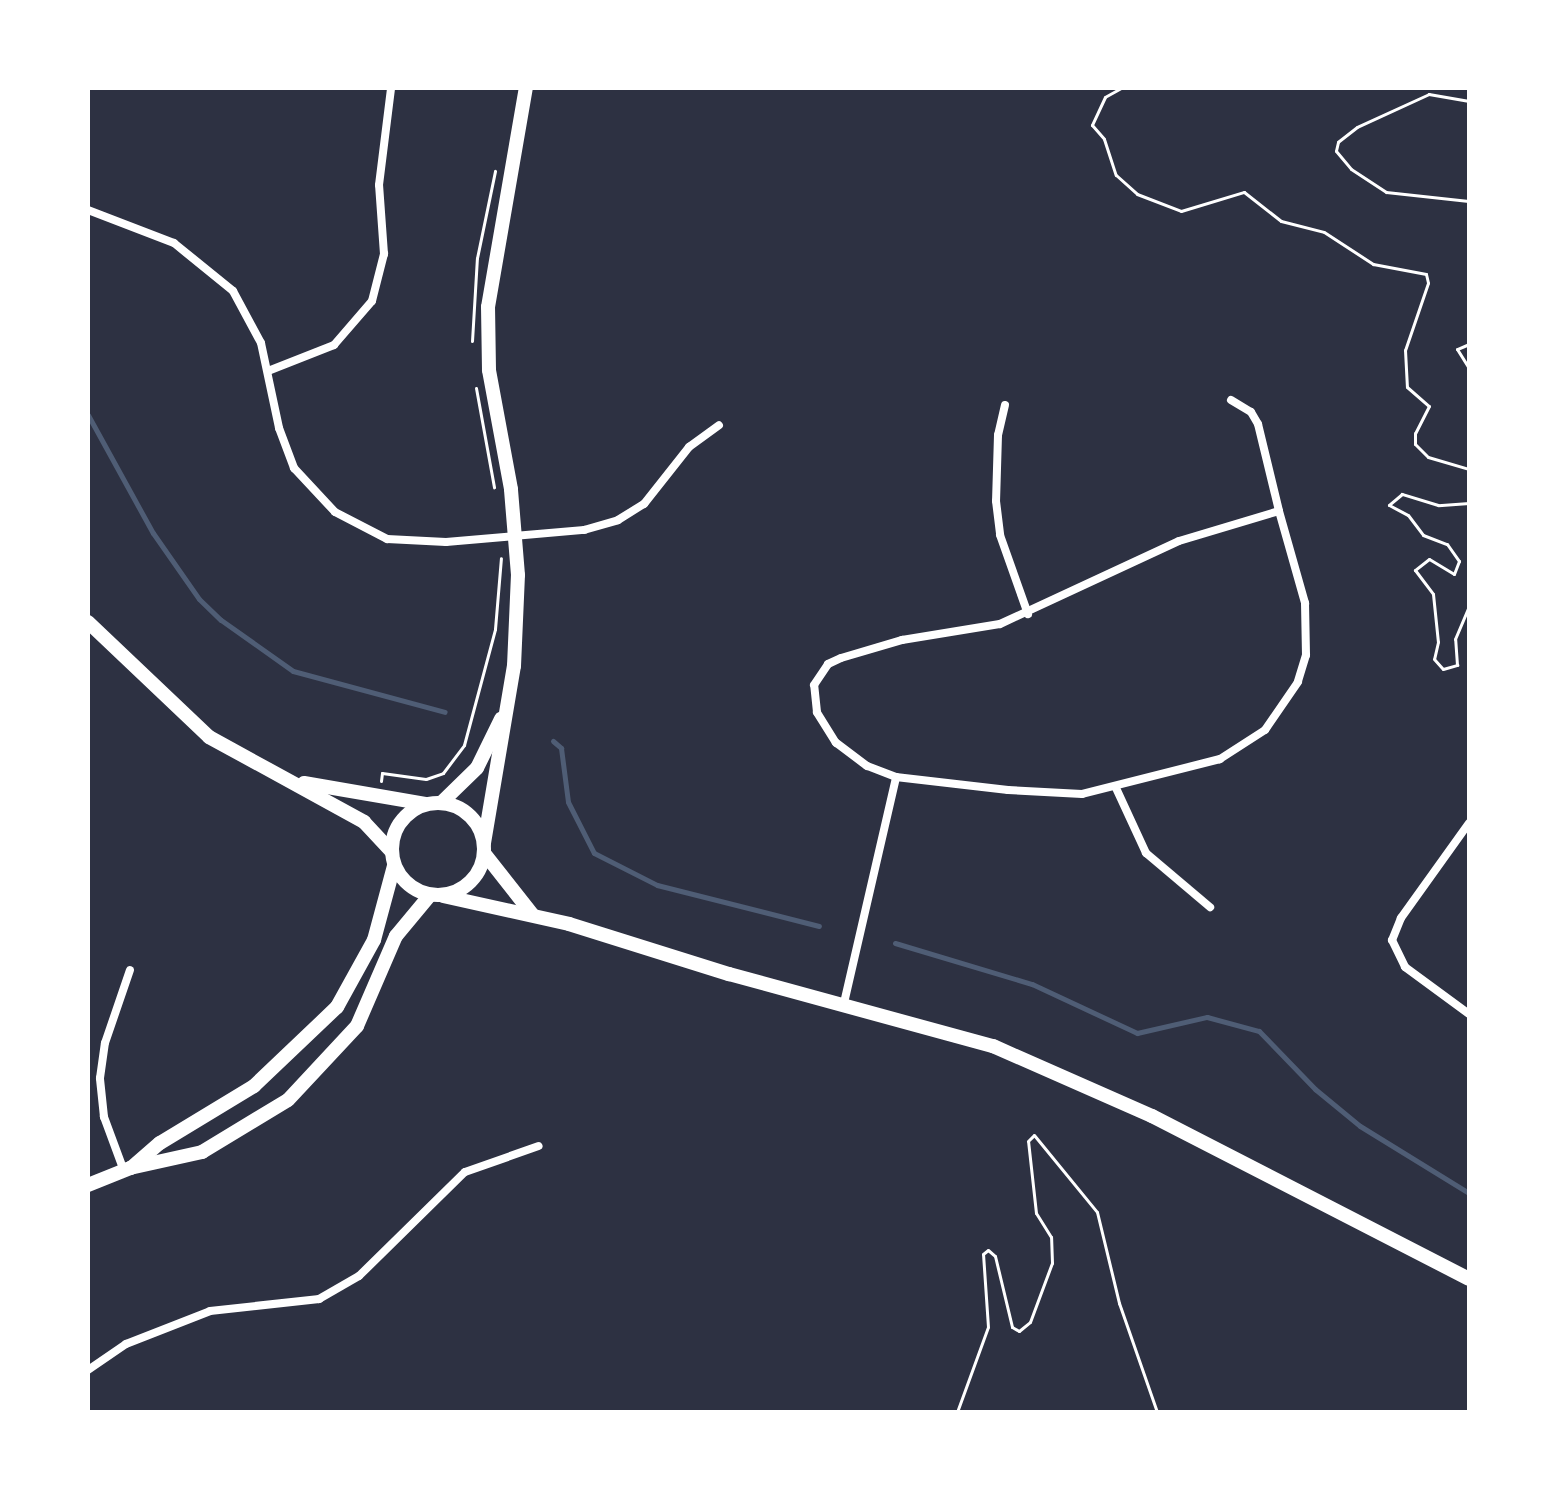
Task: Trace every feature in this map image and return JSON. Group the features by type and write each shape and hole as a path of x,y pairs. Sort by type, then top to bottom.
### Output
{"main road":[{"path":"88,1185 127,1169 165,1164 220,1144 267,1116 308,1082 357,1026 396,936 437,896 471,882 484,848 516,645 518,536 489,370 488,307 526,88"},
{"path":"88,622 209,737 364,822 393,858 409,885 437,896 532,914 993,1046 1152,1116 1469,1279"},
{"path":"127,1169 160,1143 254,1086 337,1007 374,940 401,822 433,804 477,768 508,705"},
{"path":"289,780 433,804 469,816 484,848 532,914"}],"street":[{"path":"268,371 334,345 372,301 384,254 379,185 391,88"},
{"path":"88,210 174,243 220,277 248,315 268,371 279,428 294,468 343,518 369,532 405,542 501,538 584,530 632,513 654,495 689,447 719,425"},
{"path":"1231,400 1251,412 1258,424 1308,631 1298,682 1265,730 1242,749 1116,788 1061,794 896,777 851,756 825,729 813,697 819,673 828,664 875,646 1028,614 1179,541 1279,511"},
{"path":"1005,405 998,435 996,501 1000,535 1028,614"},
{"path":"844,1003 896,777"},
{"path":"1116,788 1134,836 1157,867 1210,907"},
{"path":"1469,823 1401,918 1392,940 1405,967 1469,1014"},
{"path":"127,1169 104,1117 100,1078 105,1043 130,970"},
{"path":"88,1370 126,1344 210,1311 319,1299 359,1276 465,1172 539,1146"}],"path":[{"path":"1121,88 1105,97 1092,125 1104,139 1116,175 1137,194 1181,211 1244,192 1281,221 1321,230 1373,264 1426,274 1428,283 1405,346 1406,384 1429,406 1415,444 1428,457 1469,469"},
{"path":"1469,101 1429,94 1357,127 1338,142 1336,151 1351,169 1386,192 1469,201"},
{"path":"1469,344 1460,344 1457,352 1469,368"},
{"path":"1469,503 1442,506 1402,494 1389,505 1408,515 1423,535 1447,544 1460,564 1452,575 1429,559 1415,570 1433,594 1438,642 1434,659 1443,669 1457,665 1455,639 1469,606"},
{"path":"381,781 382,773 426,779 443,773 464,745 495,629 501,538"},
{"path":"957,1412 988,1327 983,1254 988,1250 995,1256 1012,1327 1019,1331 1030,1322 1036,1295 1052,1263 1051,1237 1036,1213 1028,1141 1034,1135 1097,1212 1119,1303 1157,1412"}],"waterway":[{"path":"88,415 153,533 199,599 221,620 293,671 445,712"},
{"path":"553,741 561,748 568,802 594,853 657,885 819,926"},
{"path":"895,943 1032,984 1137,1033 1207,1017 1259,1031 1315,1089 1360,1126 1469,1193"}]}
